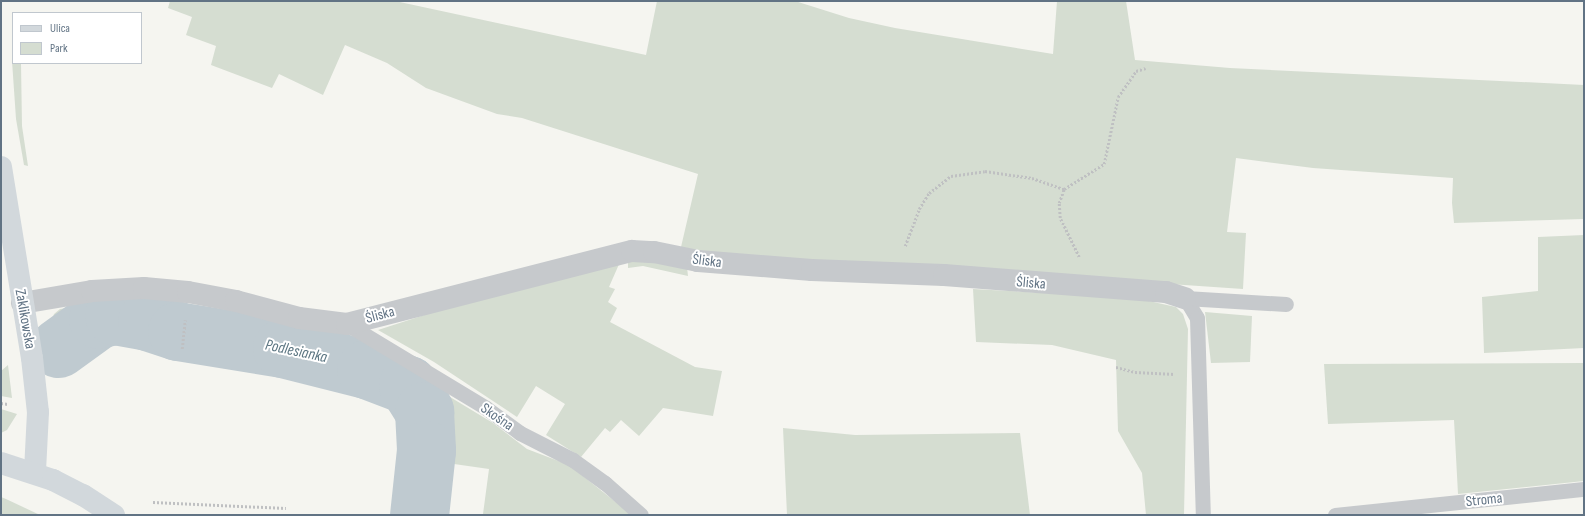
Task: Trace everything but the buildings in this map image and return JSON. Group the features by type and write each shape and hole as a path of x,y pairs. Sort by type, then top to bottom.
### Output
{"street":[{"name":"Zaklikowska","path":"1,167 38,412 35,472"},
{"name":"Śliska","path":"22,303 92,291 144,288 188,292 236,301 299,318 347,324 632,251 654,252 698,261 898,273 1166,292 1185,298"},
{"path":"1,463 35,472 83,495 114,515"}],"lane":[{"path":"1185,298 1286,304"},
{"path":"1185,298 1197,318 1203,515"},
{"name":"Skośna","path":"347,324 486,408 520,433 573,460 605,483 641,515"},
{"name":"Stroma","path":"1335,515 1584,489"}],"path":[{"path":"1098,288 1070,241 1060,218 1059,203 1064,190 1104,164 1118,97 1136,71 1146,68"},
{"path":"898,273 906,242 920,209 929,194 951,176 985,171 1032,178 1064,190"},
{"path":"1116,367 1134,372 1198,374"},
{"path":"154,502 286,508"}],"green space":[{"path":"170,1 395,1 646,55 657,1 795,1 849,18 895,28 1053,54 1057,1 1126,1 1135,60 1230,68 1584,85 1584,219 1454,223 1452,203 1453,178 1313,168 1236,158 1227,232 1246,233 1243,289 697,252 681,247 698,174 522,118 497,114 426,88 387,63 345,45 323,95 279,74 272,88 211,65 216,46 186,35 192,17 168,8"},
{"path":"12,64 21,64 22,126 28,166 24,165 16,119"},
{"path":"1584,235 1584,348 1484,353 1482,297 1538,291 1538,237"},
{"path":"653,258 687,267 688,276 643,266 628,268 628,262"},
{"path":"620,262 609,287 615,289 608,302 617,308 610,322 695,367 722,371 713,416 663,408 639,436 621,420 610,432 605,428 581,457 546,435 565,404 536,386 517,417 434,362 378,330 449,307"},
{"path":"973,289 1135,298 1176,307 1183,314 1188,329 1184,515 1146,515 1142,473 1118,431 1116,360 1052,345 976,342"},
{"path":"144,300 178,315 177,344 146,344 146,337 127,332 59,358 51,323 54,314 60,309 117,301"},
{"path":"1205,312 1252,316 1250,362 1211,363"},
{"path":"193,316 346,339 374,351 493,423 527,449 569,465 632,515 486,515 483,514 489,469 440,462 433,508 407,503 410,419 403,405 392,395 359,383 300,372 298,376 282,375 282,371 197,363 198,350 190,350"},
{"path":"1584,363 1584,481 1458,494 1454,420 1328,424 1324,364"},
{"path":"8,365 12,398 1,396 1,371"},
{"path":"1,409 17,414 7,430 1,433"},
{"path":"783,428 855,435 1020,433 1030,515 787,515"},
{"path":"1,497 6,499 40,515 1,515"}],"waterway":[{"name":"Podlesianka","path":"58,348 98,319 114,315 147,321 177,331 282,348 366,369 408,385 424,411 426,450 419,515"}]}
